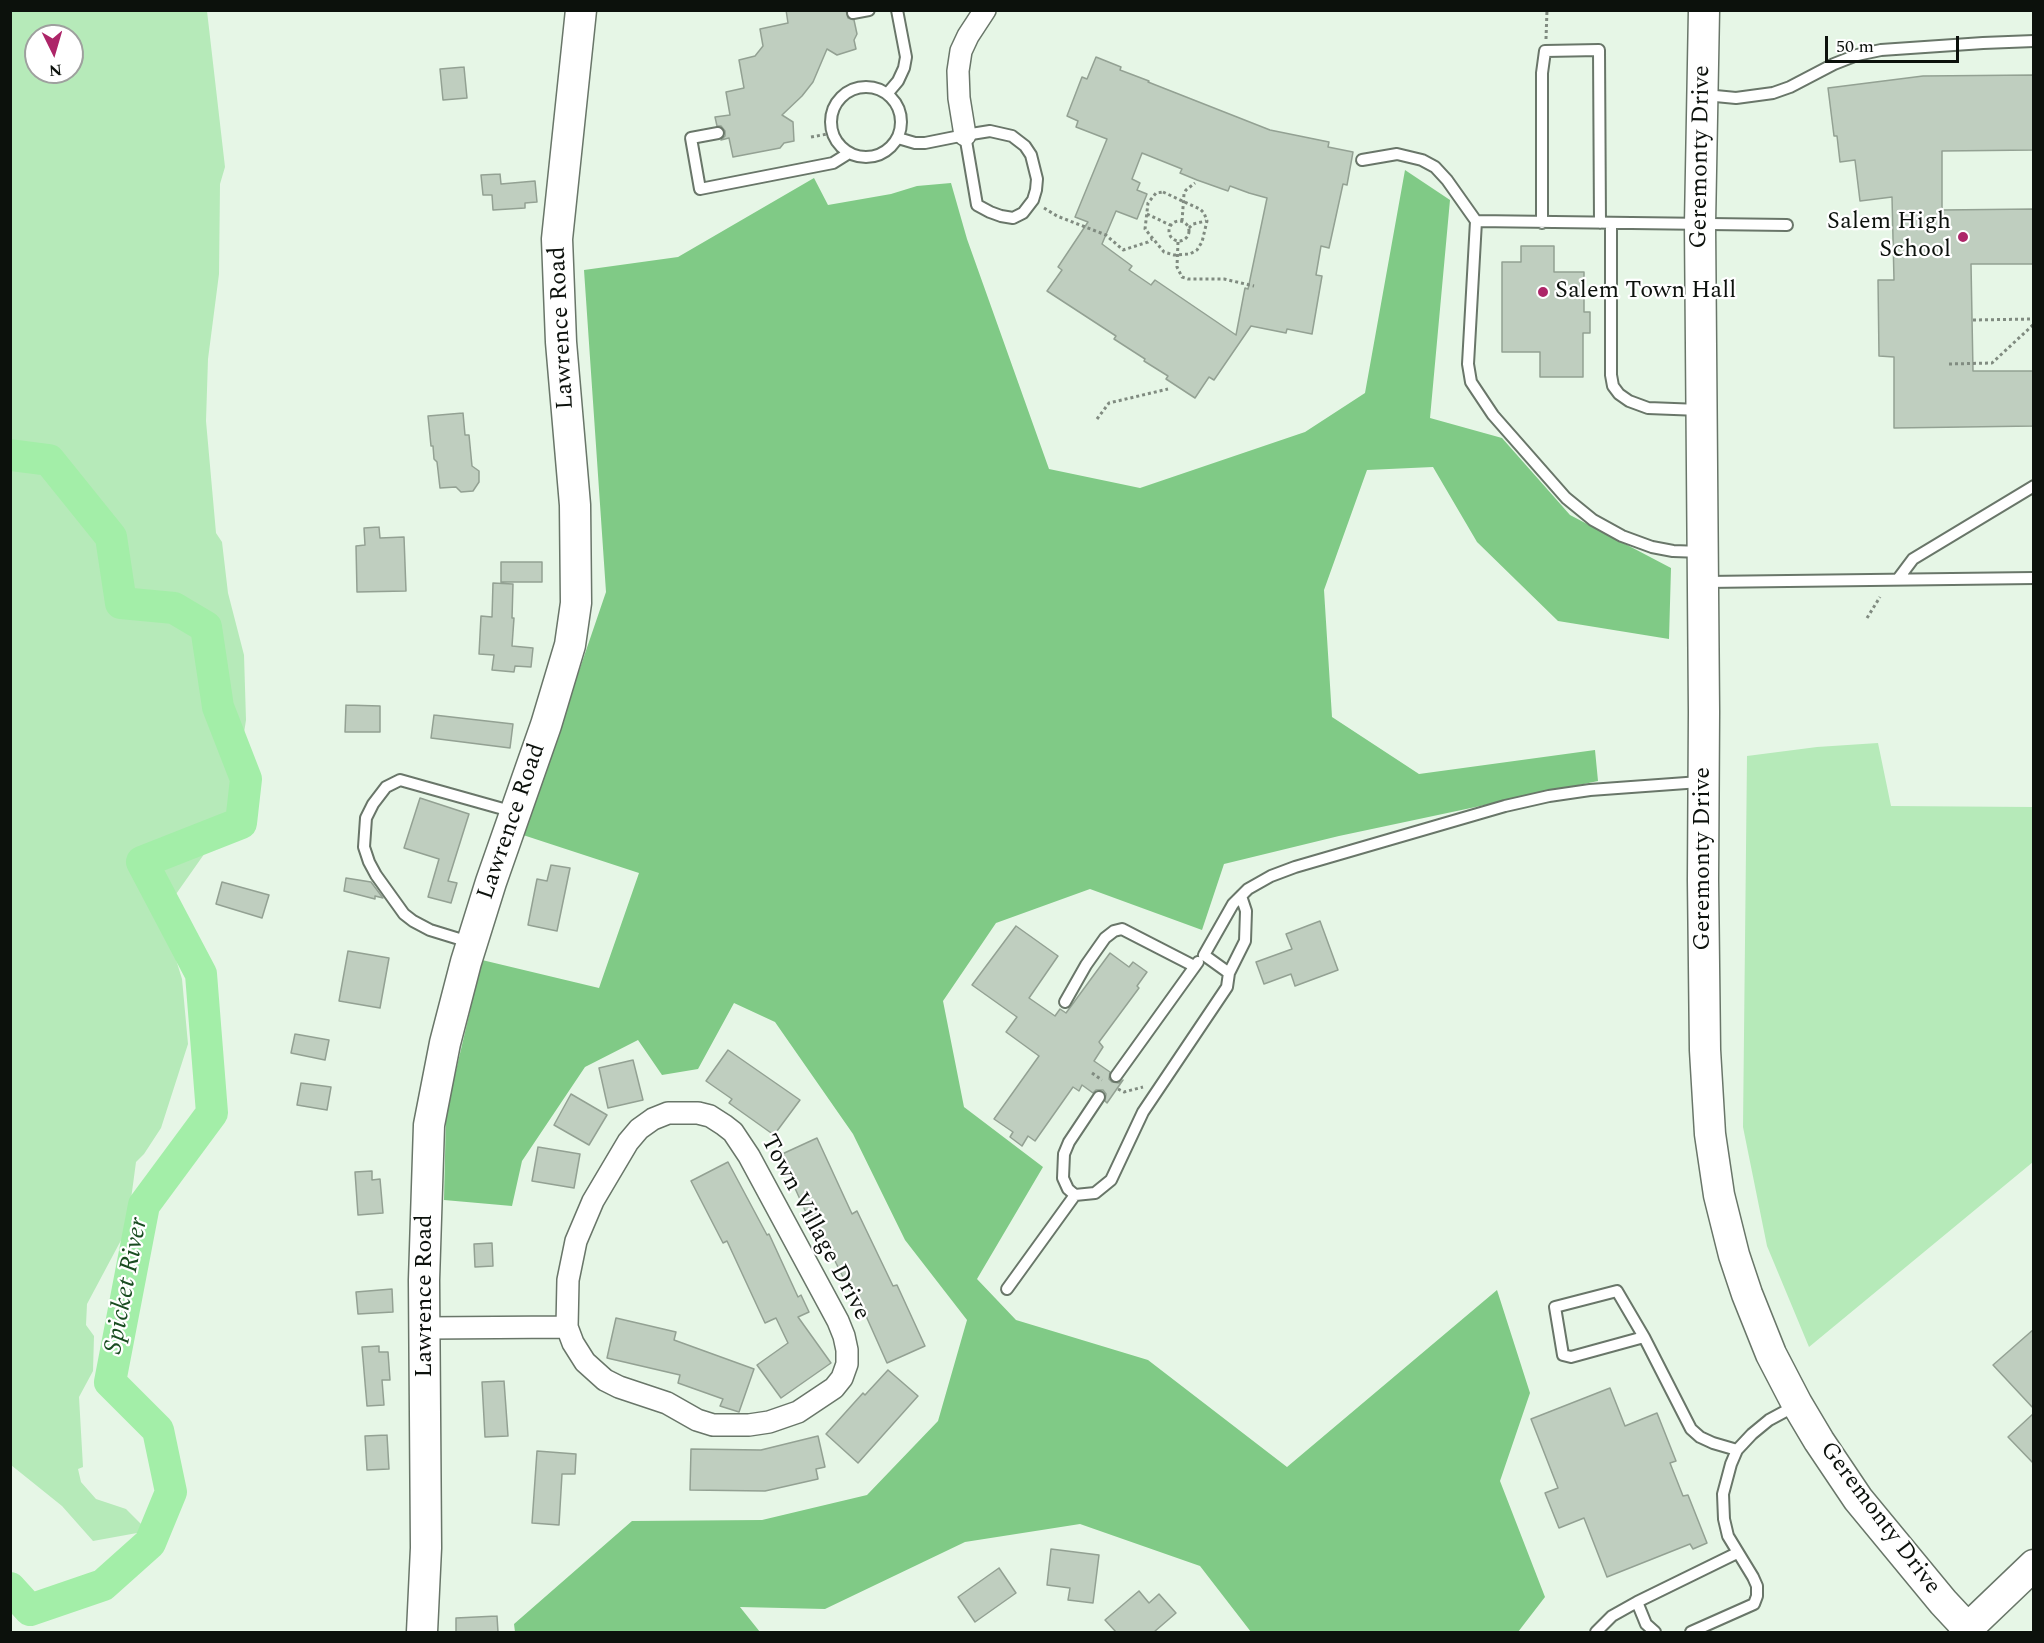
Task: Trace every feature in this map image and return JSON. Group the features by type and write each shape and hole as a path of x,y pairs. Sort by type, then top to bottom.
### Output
{"street":[{"name":"Lawrence Road","path":"422,1632 426,1536 425,1219 429,1125 445,1043 472,942 546,725 570,645 576,603 575,505 561,342 557,240 581,10"},
{"path":"965,135 959,98 958,71 961,51 985,10"},
{"name":"Geremonty Drive","path":"1704,10 1700,224 1705,1050 1710,1134 1719,1195 1734,1255 1747,1294 1771,1354 1797,1404 1858,1499 1968,1631"},
{"name":"Town Village Drive","path":"668,1113 698,1113 710,1116 733,1132 749,1156 838,1321 847,1350 847,1364 842,1378 834,1388 821,1399 791,1416 749,1425 713,1425 697,1420 667,1403 605,1380 585,1362 567,1327 568,1280 576,1241 593,1201 628,1142 639,1129 653,1119 668,1113"},
{"path":"426,1328 567,1327"},
{"path":"1968,1631 2034,1565"}],"lane":[{"path":"853,13 869,10"},
{"path":"887,94 898,81 906,57 897,10"},
{"path":"1702,95 1736,98 1773,93 1846,59 1881,50 2034,41"},
{"path":"1542,223 1542,73 1545,51 1599,50 1613,386 1629,401 1648,408 1701,410"},
{"path":"869,87 887,94 897,105 902,127 891,147 882,154 860,157 839,146 831,124 832,112 837,101 846,93 857,88 869,87"},
{"path":"898,138 915,143 925,143 965,135 990,131 1012,135 1025,146 1035,167 1036,190 1033,200 1023,213 1013,218 1001,216 977,205 965,135"},
{"path":"718,133 690,138 700,189 833,163 849,153"},
{"path":"1362,159 1397,154 1422,160 1447,180 1476,221 1468,364 1471,382 1493,415 1566,498 1593,520 1622,536 1652,547 1673,551 1702,552"},
{"path":"1476,221 1787,225"},
{"path":"1898,579 1913,559 2034,486"},
{"path":"1702,582 2034,578"},
{"path":"472,942 430,930 404,914 369,862 364,847 366,818 372,804 386,787 400,780 516,812"},
{"path":"1116,1076 1204,955 1233,904 1257,882 1295,867 1505,806 1590,790 1704,782"},
{"path":"1099,1097 1068,1142 1064,1154 1063,1178 1068,1189 1075,1195 1095,1193 1111,1180 1143,1112 1227,987 1229,973 1245,941 1246,911 1241,896"},
{"path":"1065,1002 1086,965 1105,938 1114,931 1122,929 1194,966"},
{"path":"1204,955 1229,973"},
{"path":"1007,1289 1075,1195"},
{"path":"1644,1337 1571,1357 1563,1355 1555,1307 1617,1292 1644,1337 1691,1428 1700,1437 1737,1450"},
{"path":"1691,1632 1754,1604 1757,1586 1728,1536 1723,1506 1726,1479 1737,1450 1752,1434 1769,1420 1797,1404"},
{"path":"1596,1632 1612,1616 1737,1553"},
{"path":"1637,1602 1646,1624 1655,1632"}],"path":[{"path":"1545,51 1547,10"},
{"path":"811,137 833,133"},
{"path":"1182,221 1186,190 1195,183"},
{"path":"1156,193 1169,194 1200,208 1207,221 1202,242 1197,250 1190,254 1179,255 1164,252 1145,229 1147,214 1148,203 1156,193"},
{"path":"1147,214 1170,226"},
{"path":"1057,216 1106,235 1123,250 1152,239"},
{"path":"1178,242 1169,236 1170,226 1182,221"},
{"path":"1182,221 1189,228"},
{"path":"1178,242 1187,238 1189,228 1193,224 1207,221"},
{"path":"1178,242 1178,267 1182,277 1224,279 1254,286"},
{"path":"1973,320 2034,319"},
{"path":"1949,364 1992,363 2034,324"},
{"path":"1097,419 1109,403 1168,389"},
{"path":"1867,618 1880,597"}],"green space":[{"path":"10,11 207,11 225,167 220,184 219,274 208,359 206,421 216,533 222,542 228,593 244,655 246,720 236,784 226,823 162,914 182,979 188,1044 161,1128 136,1162 127,1229 87,1304 86,1325 94,1336 93,1371 79,1397 83,1467 78,1469 81,1482 96,1499 126,1509 148,1531 93,1541 62,1506 11,1465"},
{"path":"1405,170 1450,200 1430,418 1502,438 1570,515 1671,568 1669,639 1558,621 1477,542 1433,467 1367,470 1324,590 1332,717 1419,774 1595,750 1598,781 1339,836 1224,864 1202,930 1090,889 996,923 943,1001 964,1107 1043,1167 977,1279 1016,1320 1148,1360 1287,1467 1497,1290 1530,1393 1500,1481 1545,1597 1518,1632 1251,1632 1200,1566 1080,1524 965,1542 825,1609 740,1607 760,1632 515,1632 514,1624 632,1521 762,1520 867,1495 938,1421 967,1320 905,1240 853,1134 775,1022 734,1003 698,1069 662,1075 638,1040 585,1067 522,1161 512,1206 444,1200 446,1113 482,960 599,988 639,873 523,835 606,592 584,270 678,257 814,178 828,205 891,194 917,186 951,183 967,239 1049,469 1140,488 1305,432 1365,393"},
{"path":"1878,743 1891,806 2033,807 2033,1162 1809,1347 1767,1246 1743,1127 1747,756 1817,747"}],"building":[{"path":"786,10 846,10 848,18 854,20 857,34 854,40 856,49 837,55 827,49 813,82 782,115 793,122 794,141 784,143 780,148 733,157 729,138 721,140 725,136 725,131 721,126 717,126 715,117 730,115 726,92 744,88 739,60 755,56 763,46 760,29 788,23"},
{"path":"1096,57 1121,67 1120,70 1148,82 1270,130 1329,142 1328,147 1353,152 1347,185 1343,184 1329,248 1321,246 1316,275 1322,276 1312,334 1287,329 1286,333 1251,326 1214,380 1209,377 1195,398 1166,379 1168,376 1144,361 1145,359 1114,339 1116,336 1047,291 1062,270 1058,267 1088,222 1075,217 1107,139 1076,127 1078,121 1067,116 1082,77 1087,79","holes":["1142,153 1182,169 1180,173 1228,191 1230,186 1267,198 1236,335 1155,280 1151,285 1129,270 1132,266 1102,244 1116,211 1137,219 1147,194 1137,190 1140,183 1132,179"]},
{"path":"464,67 467,98 443,100 440,69"},
{"name":"Salem High School","path":"2034,75 2034,150 1942,151 1942,210 2034,209 2034,264 1971,264 1973,371 2034,371 2034,426 1894,428 1894,357 1879,356 1878,280 1894,280 1892,197 1860,201 1855,160 1840,162 1828,88 1923,76"},
{"path":"500,174 501,184 535,181 537,202 525,203 525,208 493,210 492,195 483,195 481,175"},
{"name":"Salem Town Hall","path":"1521,246 1554,246 1554,272 1584,272 1584,312 1590,312 1590,333 1583,333 1583,377 1540,377 1540,352 1502,352 1502,262 1521,262"},
{"path":"463,413 465,435 469,435 472,466 479,471 479,482 473,491 461,492 456,487 440,488 437,462 434,459 433,446 431,446 428,416"},
{"path":"379,527 380,538 404,537 406,591 357,592 356,546 365,545 364,528"},
{"path":"501,562 542,562 542,582 501,582"},
{"path":"493,583 513,584 512,646 533,648 531,667 515,666 514,672 492,670 494,655 479,654 481,616 492,617"},
{"path":"346,705 380,706 380,732 345,732"},
{"path":"434,715 513,724 510,748 431,738"},
{"path":"420,798 469,814 448,881 457,883 451,903 428,897 439,859 404,848"},
{"path":"551,865 570,868 557,931 528,925 537,879 547,881"},
{"path":"346,878 371,882 383,898 375,896 375,899 344,891"},
{"path":"222,882 269,895 262,918 216,904"},
{"path":"1320,921 1338,970 1295,986 1291,974 1264,984 1256,962 1292,949 1286,934"},
{"path":"1016,926 1058,956 1029,998 1055,1016 1060,1009 1066,1013 1110,953 1129,967 1133,962 1147,972 1137,986 1139,988 1099,1042 1103,1047 1094,1061 1110,1072 1109,1079 1112,1082 1119,1083 1123,1080 1107,1103 1103,1090 1096,1090 1093,1093 1082,1085 1079,1091 1073,1087 1035,1141 1028,1136 1022,1146 1010,1137 1013,1132 994,1119 1039,1056 1006,1032 1017,1017 972,985"},
{"path":"348,951 389,958 380,1008 339,1001"},
{"path":"295,1034 329,1040 325,1060 291,1053"},
{"path":"728,1050 800,1100 774,1135 729,1103 732,1099 706,1081"},
{"path":"633,1060 643,1100 608,1108 599,1068"},
{"path":"301,1083 331,1087 327,1110 297,1105"},
{"path":"571,1094 607,1115 589,1145 554,1125"},
{"path":"817,1138 852,1214 857,1211 893,1286 897,1285 925,1346 887,1363 854,1289 850,1291 812,1215 808,1217 780,1155"},
{"path":"538,1147 580,1154 574,1188 532,1181"},
{"path":"728,1162 767,1235 769,1234 798,1297 801,1295 809,1312 798,1317 831,1363 781,1398 757,1365 788,1343 776,1318 765,1323 727,1241 723,1243 691,1181"},
{"path":"372,1171 372,1180 380,1179 383,1213 358,1215 355,1172"},
{"path":"492,1243 493,1266 475,1267 474,1244"},
{"path":"392,1289 393,1312 358,1314 356,1292"},
{"path":"616,1318 676,1332 674,1340 754,1369 739,1412 720,1406 723,1399 678,1383 680,1375 607,1358"},
{"path":"2034,1329 2034,1409 1993,1365"},
{"path":"379,1346 379,1352 388,1352 390,1380 382,1380 384,1405 367,1406 362,1347"},
{"path":"888,1370 918,1396 858,1463 826,1434 863,1393 865,1395"},
{"path":"504,1381 508,1436 485,1437 482,1382"},
{"path":"1610,1388 1625,1426 1657,1413 1676,1461 1670,1463 1683,1496 1688,1495 1707,1543 1693,1549 1690,1544 1607,1577 1584,1518 1559,1528 1545,1493 1558,1488 1531,1419"},
{"path":"2034,1413 2034,1464 2008,1437"},
{"path":"387,1435 389,1469 367,1470 365,1436"},
{"path":"818,1436 825,1467 816,1469 818,1479 765,1491 690,1490 691,1449 761,1450"},
{"path":"537,1451 576,1454 575,1474 562,1474 559,1525 532,1523"},
{"path":"1051,1549 1099,1555 1093,1603 1068,1600 1070,1588 1047,1585"},
{"path":"999,1568 1016,1593 975,1622 958,1597"},
{"path":"1139,1591 1149,1603 1159,1594 1176,1613 1154,1632 1116,1632 1105,1620"},
{"path":"497,1616 498,1632 456,1632 456,1618"}],"waterway":[{"name":"Spicket River","path":"10,455 49,460 111,537 121,603 174,608 206,627 218,707 246,779 241,823 142,862 201,974 212,1113 144,1205 110,1382 158,1430 171,1492 150,1543 103,1585 30,1610 10,1588"}],"place":[{"name":"Salem High School","path":"1963,237"},
{"name":"Salem Town Hall","path":"1543,292"}]}
